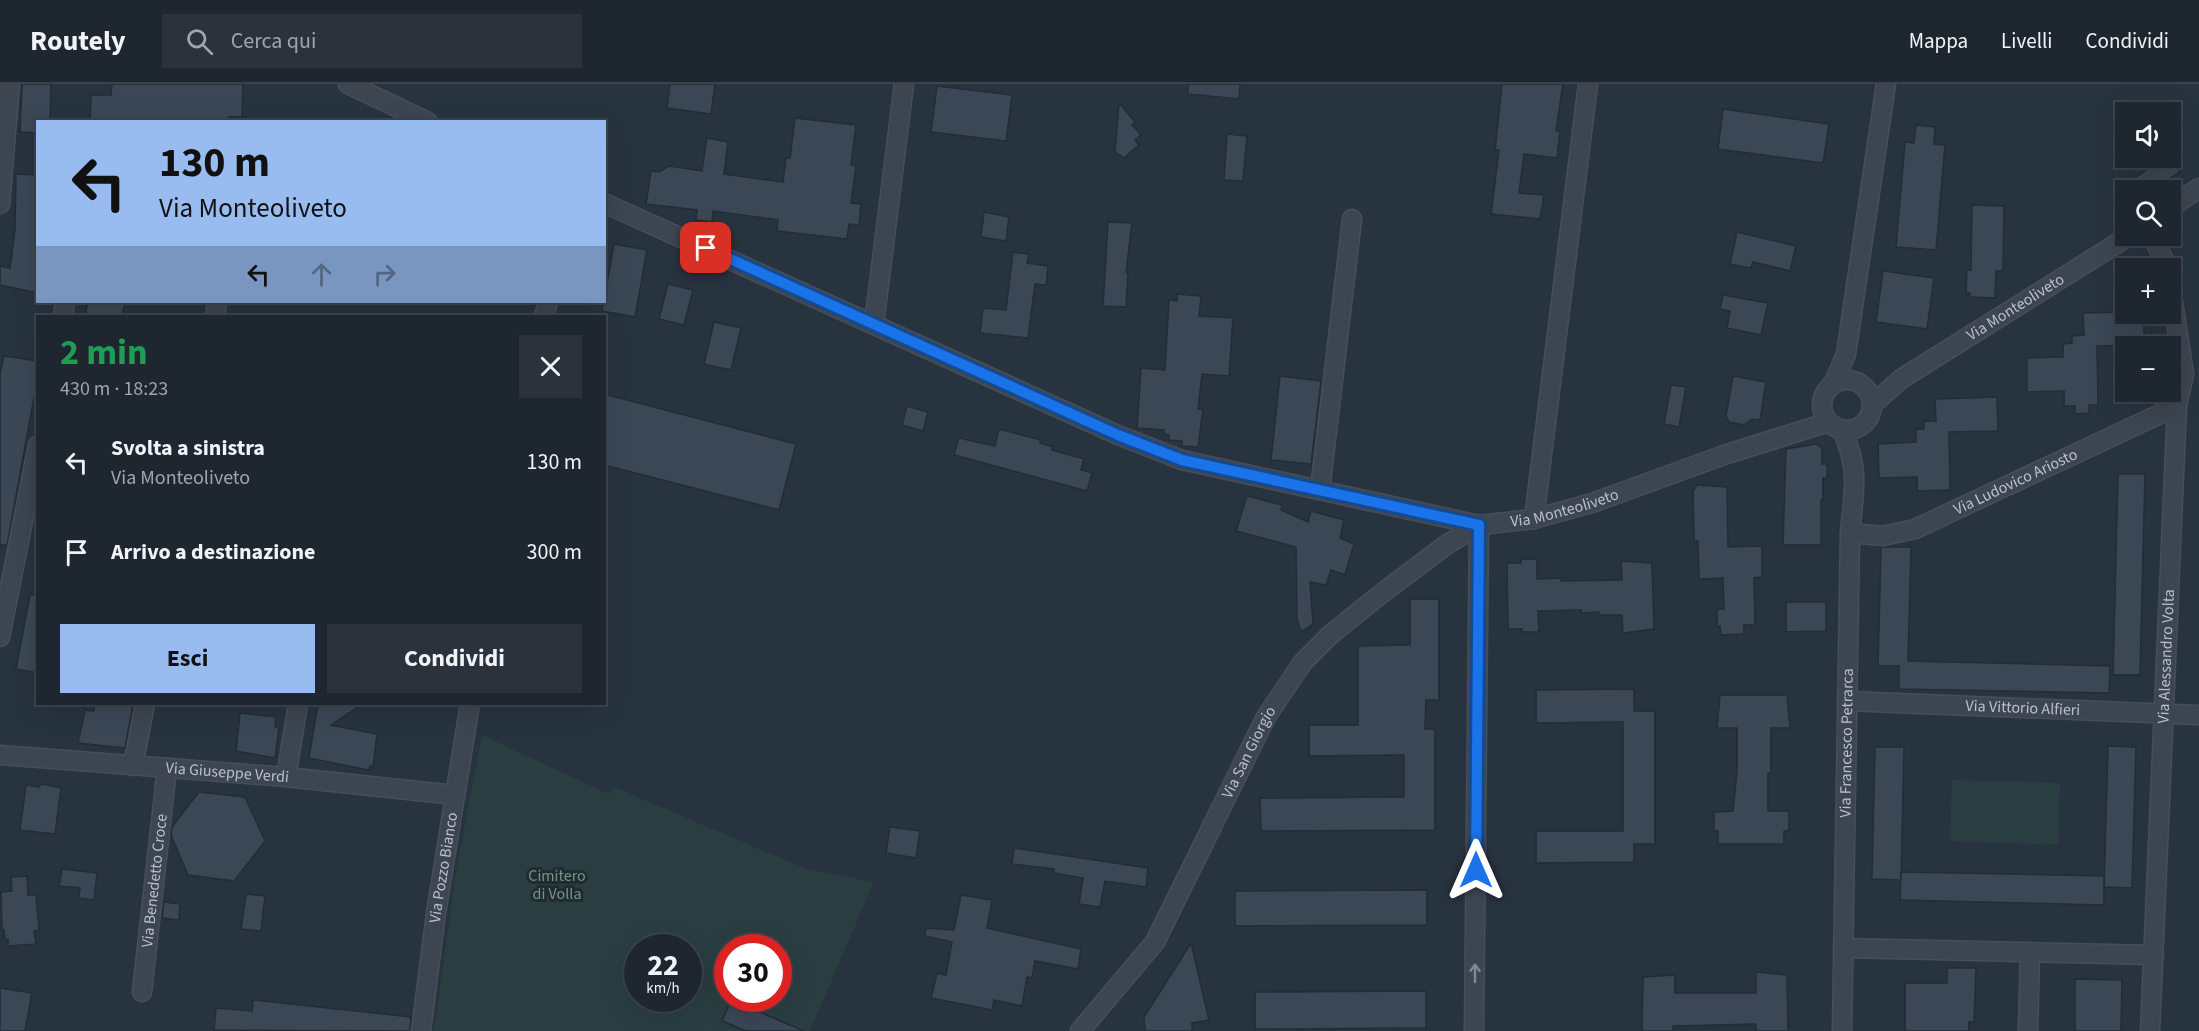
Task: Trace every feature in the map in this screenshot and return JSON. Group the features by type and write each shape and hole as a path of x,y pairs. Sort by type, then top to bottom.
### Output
{"street":[{"path":"0,204 10,84"},
{"path":"348,84 424,120"},
{"path":"874,324 904,84"},
{"path":"1534,519 1588,84"},
{"path":"1846,354 1865,392 1869,417 1843,426 1822,406 1846,354 1886,84"},
{"path":"2181,200 2199,188"},
{"name":"Via Monteoliveto","path":"606,204 1118,435 1182,460 1479,525 1534,519 1592,503 1786,434 1843,426"},
{"path":"1320,490 1352,219"},
{"name":"Via Monteoliveto","path":"1865,392 1901,379 2115,244"},
{"name":"Via Alessandro Volta","path":"2150,1031 2177,406 2184,374 2176,324"},
{"path":"1830,388 1848,380 1865,392"},
{"name":"Via Monteoliveto","path":"1786,434 1830,388"},
{"name":"Via Ludovico Ariosto","path":"1850,533 1883,536 1915,529 2177,406"},
{"name":"Via Francesco Petrarca","path":"1842,1031 1850,533 1856,470 1843,426"},
{"path":"0,637 36,455"},
{"path":"1474,1031 1479,525"},
{"name":"Via San Giorgio","path":"1080,1031 1155,942 1266,717 1303,662 1330,635 1381,594 1446,545 1479,525"},
{"name":"Via Vittorio Alfieri","path":"1847,701 2199,716"},
{"path":"133,766 145,705"},
{"path":"285,777 298,705"},
{"name":"Via Pozzo Bianco","path":"422,1031 436,913 471,705"},
{"name":"Via Giuseppe Verdi","path":"0,755 285,777 455,795"},
{"name":"Via Benedetto Croce","path":"142,992 167,768"},
{"path":"1843,948 2154,955"},
{"path":"2028,1031 2030,952"}],"green space":[{"name":"Cimitero di Volla","path":"482,735 608,794 614,787 806,869 874,882 810,1031 434,1031 456,872"},
{"path":"1952,780 2060,783 2058,845 1950,841"}],"building":[{"path":"22,84 51,84 50,120 36,120 36,133 20,132"},
{"path":"112,84 243,84 242,117 229,117 229,120 90,120 91,95 111,95"},
{"path":"670,84 715,84 711,114 667,108"},
{"path":"1188,84 1240,84 1239,99 1188,94"},
{"path":"1502,84 1563,84 1556,131 1560,131 1557,158 1524,154 1519,193 1544,195 1540,219 1491,214 1499,150 1495,150"},
{"path":"937,86 1012,95 1006,141 931,132"},
{"path":"1119,103 1135,122 1132,125 1141,135 1135,140 1139,145 1124,158 1115,152"},
{"path":"1723,109 1829,124 1823,163 1718,149"},
{"path":"795,118 856,125 851,165 856,166 851,203 861,204 859,225 849,224 847,239 777,231 778,220 713,211 712,222 696,220 697,210 646,204 651,171 659,172 669,166 702,171 707,138 728,142 724,174 783,182 786,158 790,158"},
{"path":"1916,125 1935,127 1934,144 1945,145 1936,250 1896,247 1905,142 1914,143"},
{"path":"1227,134 1247,136 1243,181 1224,180"},
{"path":"2150,168 2177,168 2180,172 2168,180 2133,179"},
{"path":"16,174 36,175 36,293 0,285 0,266 10,268 15,229"},
{"path":"1972,205 2004,206 2003,271 1996,271 1995,298 1970,297 1970,293 1966,293 1967,270 1971,270"},
{"path":"984,212 1009,217 1006,241 981,237"},
{"path":"1108,222 1132,223 1126,272 1128,273 1126,307 1103,306"},
{"path":"1737,232 1796,246 1790,271 1753,262 1751,268 1730,264"},
{"path":"614,244 647,250 635,317 602,311 603,303 606,303 606,289"},
{"path":"1013,252 1029,254 1027,263 1048,266 1046,285 1035,284 1028,338 980,333 983,308 1006,310"},
{"path":"1883,271 1934,278 1927,329 1876,322"},
{"path":"668,284 693,290 684,325 659,319"},
{"path":"1177,294 1201,296 1199,316 1233,318 1229,376 1202,374 1198,409 1203,409 1198,447 1182,446 1182,441 1169,440 1169,435 1164,434 1164,430 1137,428 1141,368 1165,370 1169,300 1177,301"},
{"path":"1723,295 1768,303 1761,335 1727,328 1730,311 1720,309"},
{"path":"88,303 125,303 122,315 85,315"},
{"path":"2115,312 2115,324 2144,324 2144,336 2115,336 2115,346 2097,346 2098,405 2089,405 2089,413 2075,414 2075,406 2064,406 2064,391 2027,392 2027,358 2063,357 2063,344 2072,343 2072,336 2084,335 2083,313"},
{"path":"714,322 741,328 731,370 704,364"},
{"path":"4,356 36,361 36,387 7,545 0,545 0,374"},
{"path":"1280,376 1321,381 1311,464 1271,460"},
{"path":"1733,376 1766,382 1760,420 1752,419 1744,425 1729,422 1726,416"},
{"path":"1671,385 1686,387 1679,427 1664,424"},
{"path":"606,395 796,444 779,510 606,466"},
{"path":"1997,397 1998,431 1949,432 1950,490 1917,491 1917,477 1879,478 1878,444 1916,442 1916,429 1924,429 1924,421 1936,421 1935,399"},
{"path":"907,406 928,412 923,431 902,425"},
{"path":"999,429 1041,440 1040,443 1053,447 1052,450 1084,459 1081,470 1092,473 1087,491 954,455 959,438 995,446"},
{"path":"1816,444 1822,448 1822,464 1827,464 1827,478 1823,478 1823,500 1821,500 1821,545 1783,545 1786,449"},
{"path":"2118,474 2145,474 2140,675 2113,675"},
{"path":"1697,485 1727,487 1728,547 1762,546 1762,577 1754,578 1755,625 1744,625 1744,634 1721,635 1720,626 1717,626 1717,609 1724,609 1723,578 1699,579 1698,541 1694,541 1693,491"},
{"path":"1247,496 1282,505 1281,510 1308,522 1311,511 1344,520 1340,538 1354,544 1345,575 1331,570 1326,585 1310,582 1313,624 1301,632 1297,619 1296,547 1236,531"},
{"path":"1881,547 1911,547 1908,661 2110,666 2109,693 1899,689 1899,666 1878,666"},
{"path":"1521,559 1537,559 1537,579 1562,578 1561,581 1622,580 1621,561 1652,563 1654,629 1623,633 1622,615 1598,615 1599,612 1581,613 1581,610 1538,611 1539,632 1508,629 1507,563 1521,563"},
{"path":"30,595 36,595 36,673 16,669"},
{"path":"1410,599 1439,599 1439,700 1426,700 1425,729 1435,729 1435,830 1261,831 1260,798 1404,797 1404,755 1309,756 1309,725 1358,725 1358,646 1410,645"},
{"path":"1786,602 1826,602 1826,631 1786,632"},
{"path":"1634,689 1634,711 1655,711 1655,844 1634,844 1634,862 1536,863 1536,831 1623,831 1623,722 1536,723 1536,690"},
{"path":"1720,695 1787,695 1790,728 1771,728 1771,773 1768,773 1768,811 1789,811 1789,830 1784,831 1784,844 1718,844 1718,831 1714,831 1714,812 1733,811 1737,771 1737,728 1717,728"},
{"path":"95,705 133,705 125,748 78,743 85,710 94,711"},
{"path":"318,705 361,705 331,725 377,734 373,767 370,766 369,770 309,758"},
{"path":"240,713 276,717 275,727 279,727 275,758 236,751"},
{"path":"2108,746 2136,747 2132,888 2104,887"},
{"path":"1875,747 1904,747 1901,880 1872,879"},
{"path":"41,784 61,788 55,834 20,830 26,785 39,787"},
{"path":"199,792 245,797 265,841 234,881 188,875 171,835 172,827"},
{"path":"890,827 920,831 916,858 886,853"},
{"path":"1014,848 1148,868 1146,887 1105,881 1100,907 1079,904 1083,878 1054,873 1054,869 1012,864"},
{"path":"62,869 97,873 94,900 79,898 80,888 59,886"},
{"path":"1901,872 2104,876 2104,905 1900,900"},
{"path":"27,876 28,895 36,895 39,930 34,931 36,944 8,946 8,939 5,940 4,930 2,930 1,892 12,891 11,877"},
{"path":"1427,890 1427,925 1235,926 1235,891"},
{"path":"246,894 265,896 261,931 241,929"},
{"path":"961,895 992,900 987,928 1081,949 1078,969 1035,961 1032,978 1027,977 1022,1006 994,1000 992,1010 931,998 937,973 946,975 952,942 925,936 926,928 954,930"},
{"path":"164,902 180,904 179,920 162,918"},
{"path":"1191,943 1209,1020 1192,1023 1192,1031 1145,1031 1144,1017"},
{"path":"1947,968 1976,968 1974,1022 1969,1022 1969,1031 1905,1031 1905,983 1947,983"},
{"path":"1756,972 1787,975 1788,1031 1756,1031 1756,1024 1673,1026 1673,1031 1642,1031 1643,977 1675,975 1675,993 1756,993"},
{"path":"2075,979 2122,980 2121,1031 2075,1031"},
{"path":"0,988 32,993 25,1031 0,1031"},
{"path":"1426,991 1426,1028 1255,1029 1255,992"},
{"path":"253,1000 411,1017 410,1031 214,1030 216,1008 252,1011"},
{"path":"726,1012 759,1012 804,1031 746,1031 722,1021"}],"route":[{"path":"706,248 1118,435 1182,460 1479,525 1476,870"}]}
